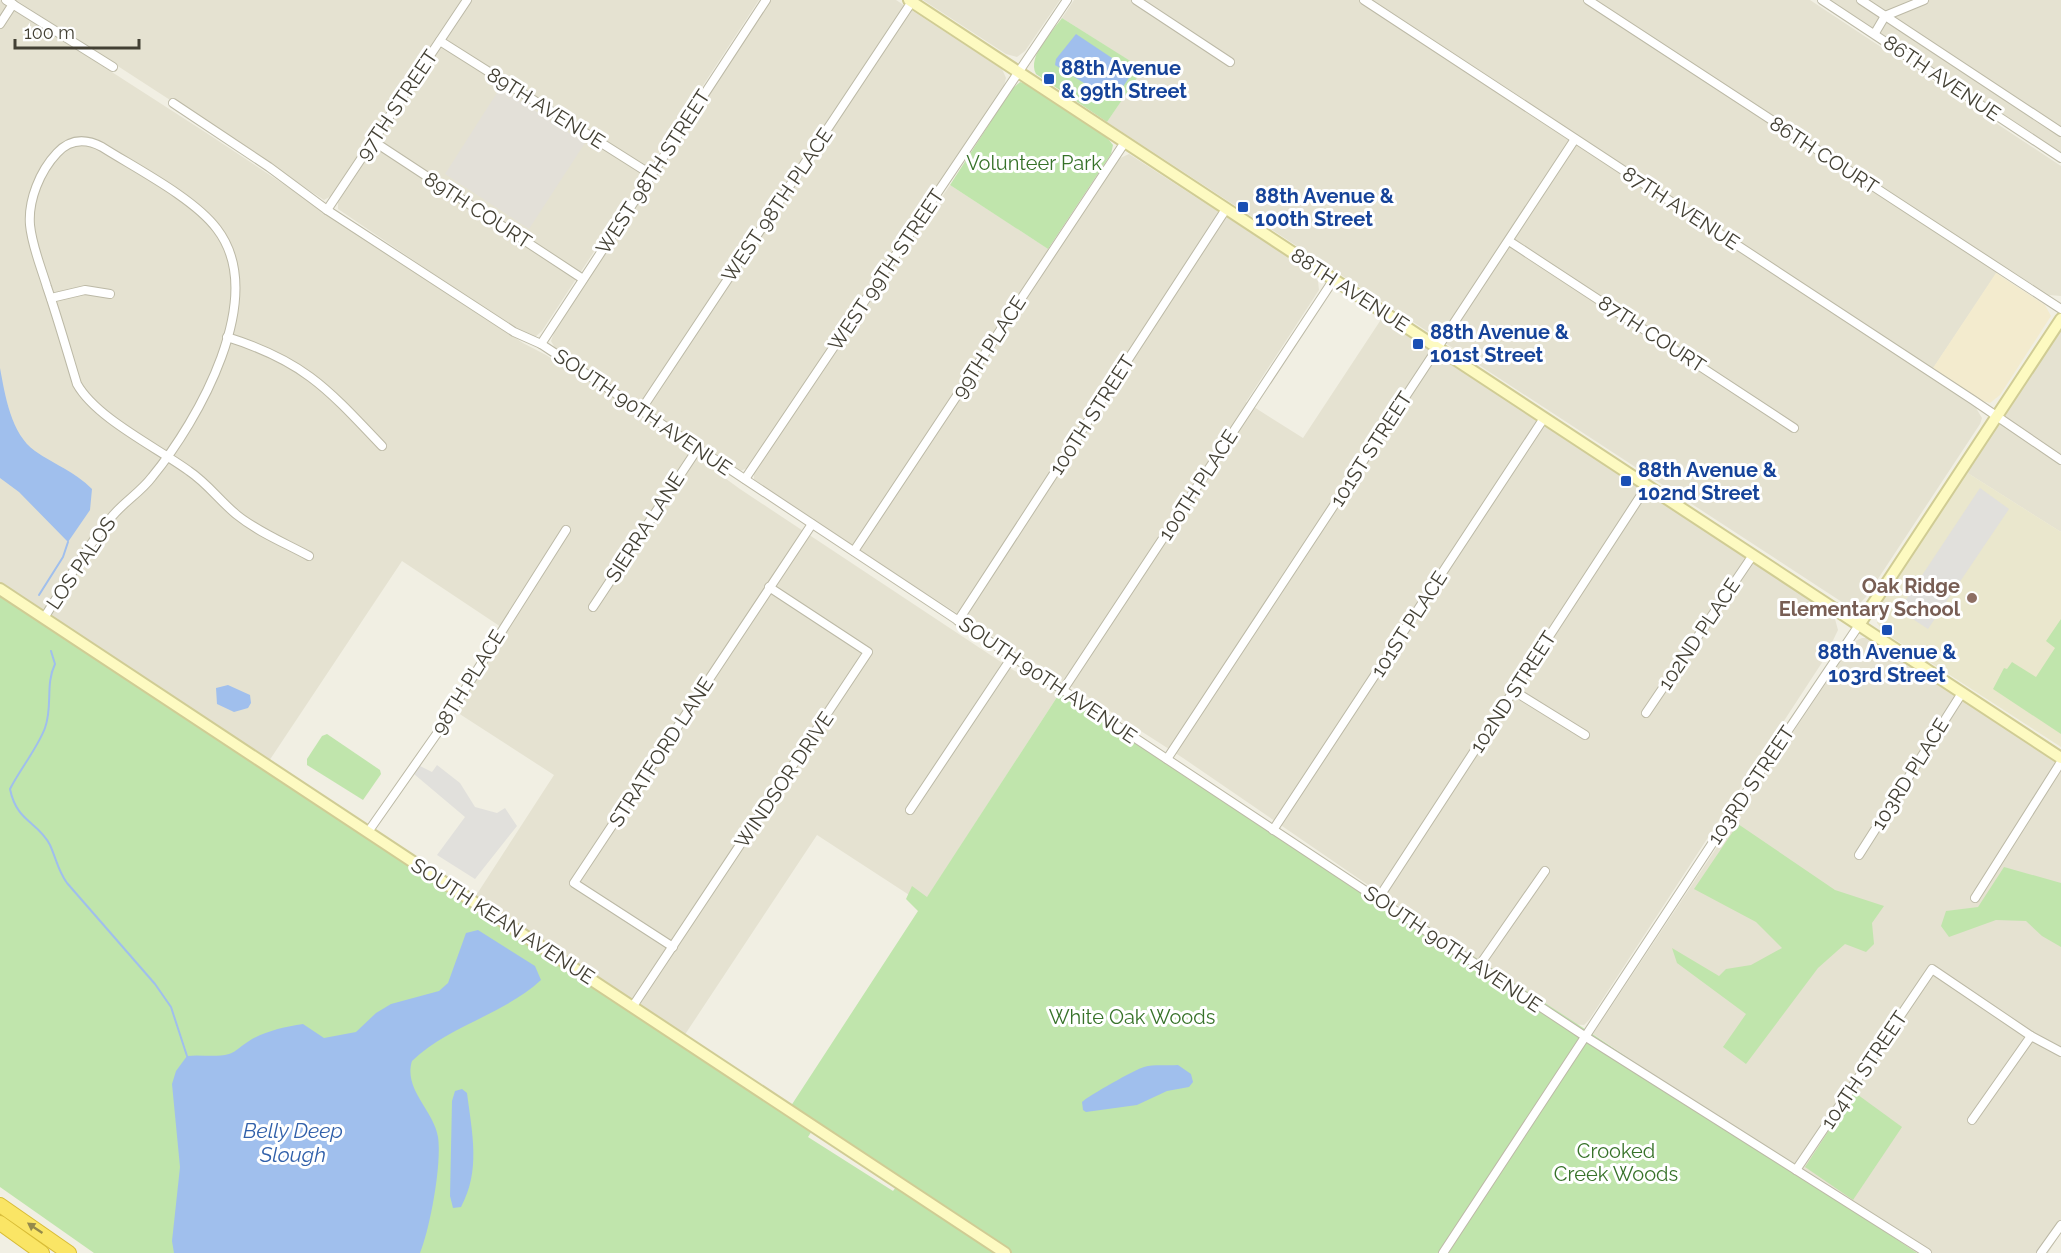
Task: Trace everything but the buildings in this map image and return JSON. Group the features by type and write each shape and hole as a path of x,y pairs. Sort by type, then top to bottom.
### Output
{"highway":[{"path":"0,1205 69,1253"},
{"path":"0,1223 42,1253"}],"street":[{"name":"97TH STREET","path":"327,210 467,0"},
{"name":"WEST 98TH STREET","path":"541,344 766,0"},
{"name":"WEST 99TH STREET","path":"745,479 1067,0"},
{"path":"1136,0 1230,62"},
{"name":"87TH AVENUE","path":"1364,0 2061,460"},
{"name":"86TH COURT","path":"1588,0 2061,309"},
{"name":"86TH AVENUE","path":"1822,0 2061,158"},
{"path":"1861,0 2061,132"},
{"path":"1875,33 1885,16 1924,0"},
{"name":"88TH AVENUE","path":"911,1 2061,758"},
{"name":"WEST 98TH PLACE","path":"641,410 911,1"},
{"path":"0,24 9,2 113,67"},
{"name":"89TH AVENUE","path":"440,41 652,175"},
{"name":"SOUTH 90TH AVENUE","path":"173,103 269,167 327,210 514,332 541,344 1586,1037 1927,1253"},
{"name":"101ST STREET","path":"1167,759 1575,139"},
{"name":"LOS PALOS","path":"44,618 110,518 151,479 212,383 235,308 236,281 230,254 217,228 185,200 102,147 86,140 65,145 48,164 39,180 31,209 32,239 51,298"},
{"name":"89TH COURT","path":"373,141 583,279"},
{"name":"99TH PLACE","path":"854,551 1125,142"},
{"name":"100TH STREET","path":"958,621 1226,209"},
{"name":"87TH COURT","path":"1509,241 1794,428"},
{"name":"100TH PLACE","path":"1063,690 1334,279"},
{"path":"110,294 85,290 51,298 77,384 83,395 99,410 201,480 243,519 309,556"},
{"name":"103RD STREET","path":"1443,1253 2061,319"},
{"path":"227,337 270,352 299,368 330,391 382,446"},
{"name":"101ST PLACE","path":"1273,830 1544,418"},
{"name":"SIERRA LANE","path":"593,607 698,448"},
{"name":"102ND STREET","path":"1378,899 1647,486"},
{"name":"STRATFORD LANE","path":"673,947 574,884 812,524"},
{"name":"98TH PLACE","path":"368,832 438,732 566,530"},
{"name":"102ND PLACE","path":"1646,713 1753,555"},
{"name":"WINDSOR DRIVE","path":"633,1006 868,652 769,587"},
{"name":"SOUTH KEAN AVENUE","path":"0,589 1005,1253"},
{"path":"910,810 1012,657"},
{"path":"1514,691 1585,735"},
{"name":"103RD PLACE","path":"1859,855 1962,693"},
{"path":"1975,898 2061,762"},
{"path":"1479,966 1545,871"},
{"name":"104TH STREET","path":"1796,1170 1932,969 2031,1036"},
{"path":"1972,1120 2031,1036 2061,1052"},
{"path":"2041,1253 2061,1225"}],"shaded area":[{"path":"0,0 205,132 523,343 614,398 740,489 1013,670 1059,694 923,904 817,835 684,1036 475,897 554,775 455,711 507,631 402,561 269,761 0,582"},
{"path":"16,0 461,0 331,196 324,200"},
{"path":"471,0 759,0 542,331 535,337 525,336 338,209 338,202"},
{"path":"771,0 896,0 1002,69 1006,78 1003,89 748,468 740,471 556,350 551,341 555,330"},
{"path":"923,0 1060,0 1025,51 1017,57 1006,54"},
{"path":"1074,0 1810,0 2061,166 2061,296 2049,295 2002,265 1928,376 1976,408 1982,418 1980,424 1866,597 1860,603 1848,606 1107,122 1142,69 1062,18"},
{"path":"1827,0 2061,0 2061,154"},
{"path":"500,88 585,143 529,229 445,174"},
{"path":"1129,154 1310,271 1318,281 1319,290 1246,402 1303,438 1382,318 1826,610 1835,619 1838,630 1823,661 1584,1025 1571,1024 1183,758 754,483 754,473 950,185 1056,254 1118,159"},
{"path":"1996,273 2045,305 2051,316 2000,395 1990,403 1982,401 1933,368"},
{"path":"2061,330 2061,532 1966,472"},
{"name":"Oak Ridge Elementary School","path":"1966,472 2061,532 2061,747 1885,633 1877,623 1877,610 1890,587"},
{"path":"1980,488 2009,509 1928,629 1899,610"},
{"path":"1862,638 1871,638 2061,764 2061,1233 2048,1253 1917,1253 1593,1034 1853,642"},
{"path":"437,765 460,783 475,807 497,813 505,808 517,826 475,879 437,855 465,817 414,774 420,766 432,772"}],"green space":[{"path":"1062,18 1143,69 1107,122 1036,74 1034,67 1038,52"},
{"name":"Volunteer Park","path":"1020,82 1029,85 1105,135 1113,145 1111,154 1048,249 950,185 1011,90"},
{"name":"White Oak Woods","path":"0,589 787,1112 918,911 906,899 912,886 927,897 1059,694 1096,715 1190,780 1228,796 1591,1033 1917,1253 94,1253 0,1187","holes":["815,1126 899,1183 893,1191 808,1137"]},
{"path":"2061,619 2061,734 1993,689 2004,668 2007,669 2012,662 2036,677 2055,648 2046,641"},
{"path":"327,734 380,770 381,774 363,800 307,765 307,759 322,736"},
{"path":"1738,824 1835,890 1884,906 1872,923 1874,944 1866,952 1845,944 1818,968 1746,1064 1723,1047 1746,1014 1677,963 1672,948 1719,976 1726,969 1751,965 1782,948 1756,922 1694,889"},
{"path":"2004,867 2061,883 2061,947 2042,936 2026,921 1996,920 1949,937 1941,926 1946,911 1978,907"},
{"path":"1854,1092 1902,1127 1853,1200 1805,1167"}],"water":[{"path":"1076,34 1133,72 1113,101 1055,65 1056,59"},
{"path":"0,368 10,413 20,435 35,451 78,477 92,489 90,510 68,542 19,492 0,478"},
{"path":"228,685 250,695 251,703 248,708 234,712 217,704 216,688"},
{"name":"Belly Deep Slough","path":"478,930 535,966 541,980 510,1002 442,1038 412,1061 410,1071 412,1081 435,1127 439,1149 428,1229 420,1253 174,1253 172,1241 180,1167 172,1084 176,1071 187,1056 229,1054 262,1035 303,1024 324,1038 356,1032 376,1013 391,1004 439,991 448,983 466,933"},
{"path":"1178,1065 1191,1074 1193,1082 1189,1087 1167,1091 1137,1105 1086,1112 1083,1110 1082,1102 1086,1099 1139,1069"},
{"path":"462,1089 467,1093 473,1137 473,1165 467,1193 461,1207 453,1208 450,1196 452,1101 455,1091"}],"waterway":[{"path":"39,595 63,557 68,542"},
{"path":"51,651 55,664 50,680 49,712 45,728 38,744 10,789 13,800 23,815 45,837 67,883 155,984 171,1007 187,1056"}],"place":[{"name":"88th Avenue & 99th Street","path":"1049,79"},
{"name":"88th Avenue & 100th Street","path":"1243,207"},
{"name":"88th Avenue & 101st Street","path":"1418,344"},
{"name":"88th Avenue & 102nd Street","path":"1626,481"},
{"name":"Oak Ridge Elementary School","path":"1972,598"},
{"name":"88th Avenue & 103rd Street","path":"1887,630"}],"park label":[{"name":"Crooked Creek Woods","path":"1616,1162"}]}
